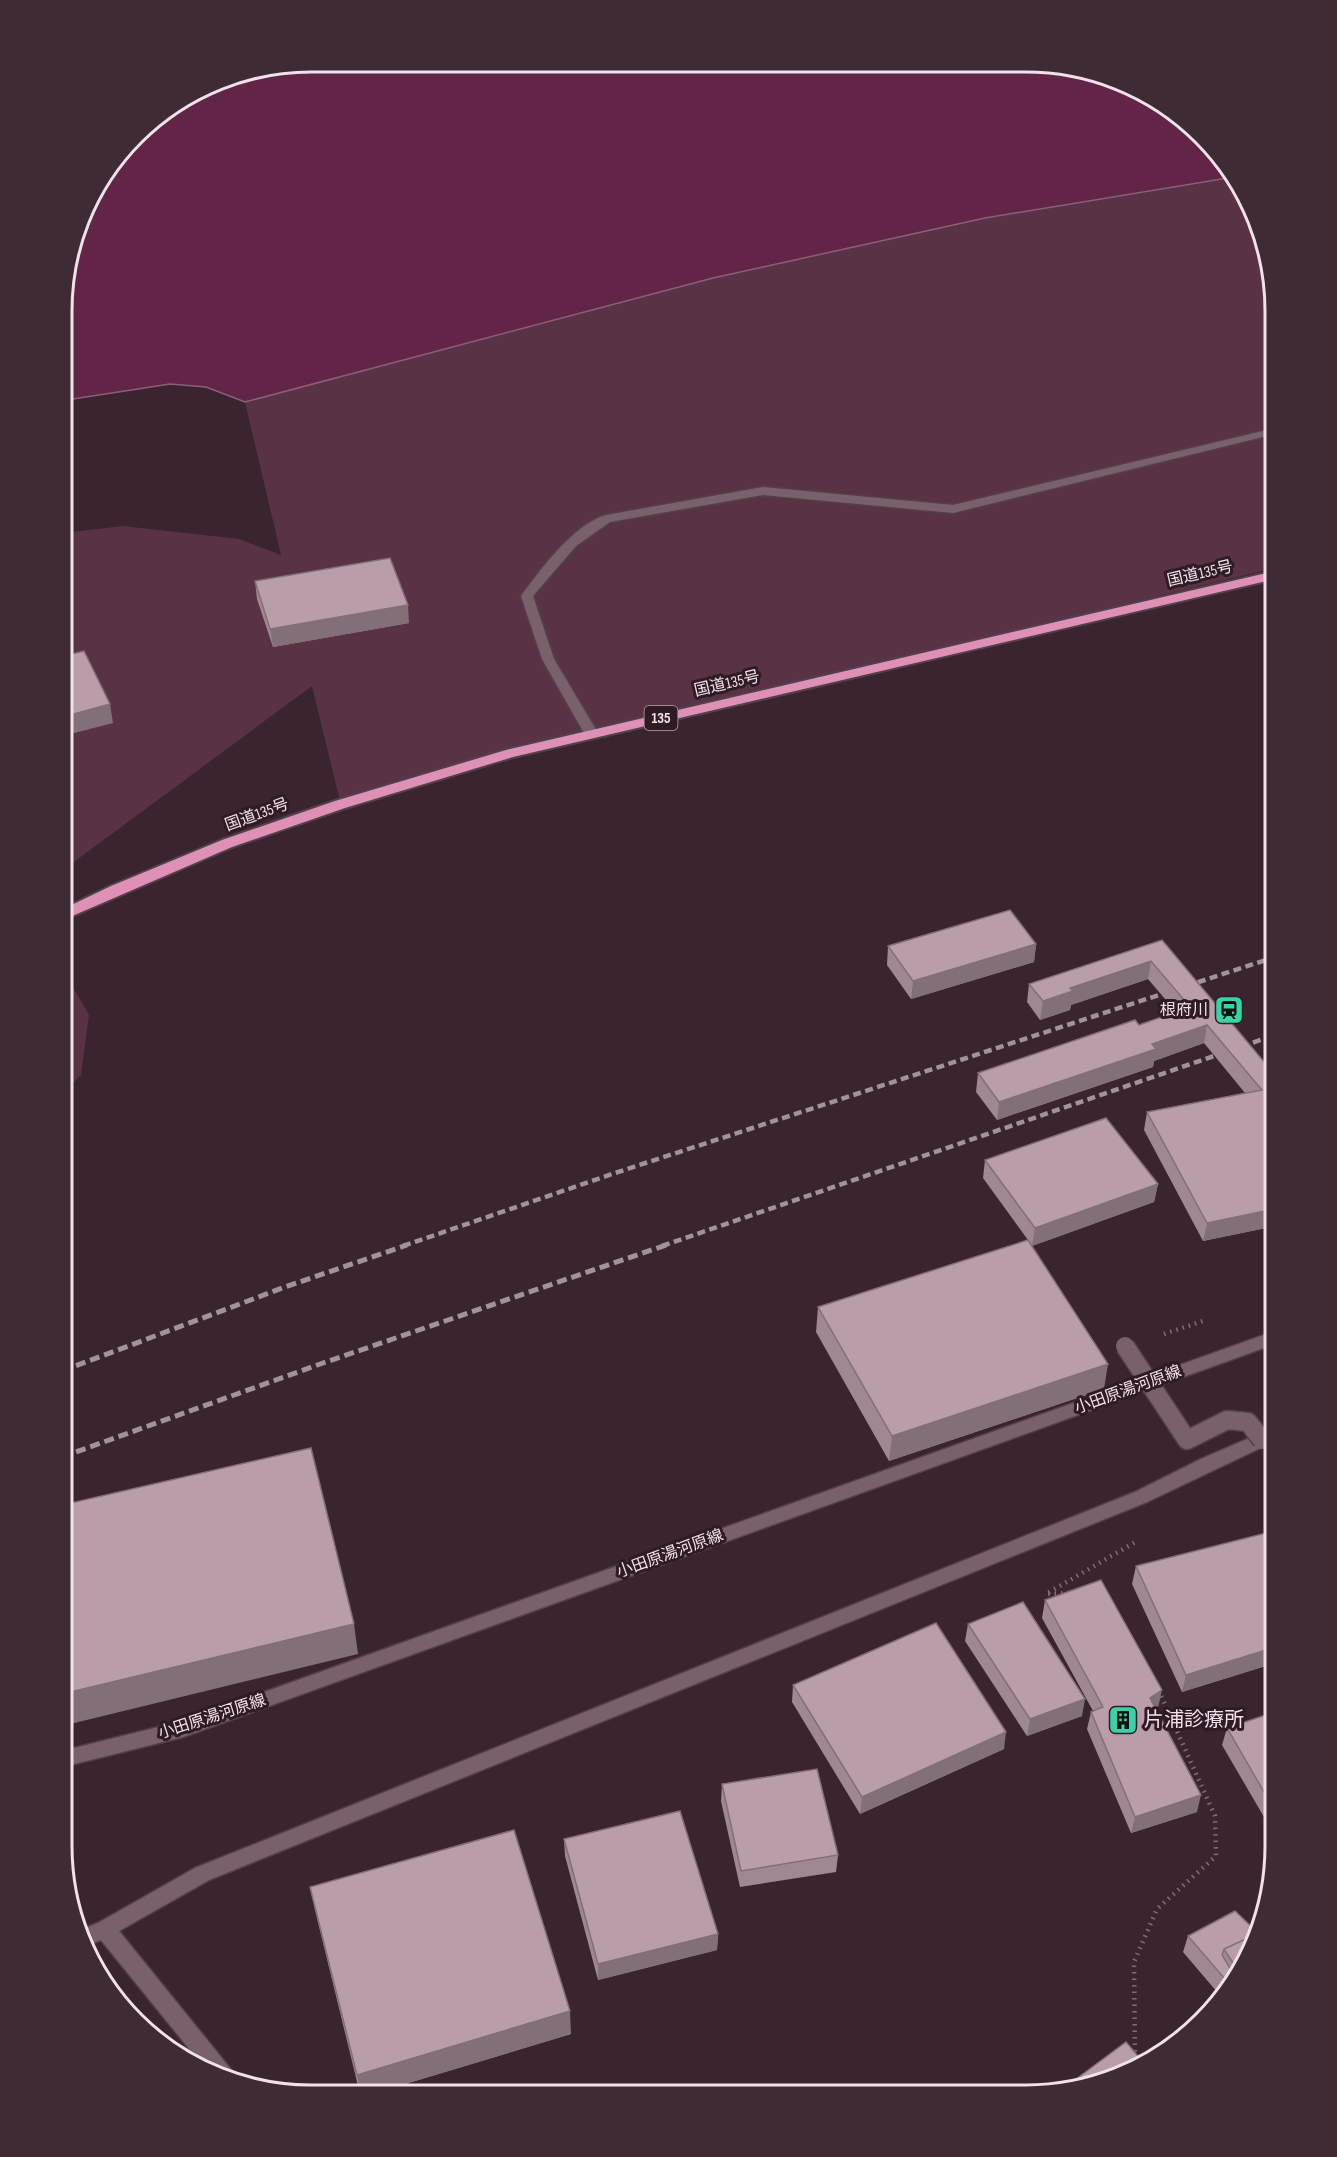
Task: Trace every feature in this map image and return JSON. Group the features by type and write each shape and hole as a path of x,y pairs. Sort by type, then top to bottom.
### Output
{"highway":[{"name":"国道135号","path":"72,911 189,859 291,821 408,783 591,734 1265,577"}],"street":[{"path":"591,734 548,659 527,596 570,543 587,529 606,519 763,491 953,509 1265,433"},
{"name":"小田原湯河原線","path":"72,1757 183,1729 1265,1341"},
{"path":"1125,1346 1187,1440 1227,1420 1248,1422 1265,1434"},
{"path":"89,1935 105,1929 202,1874 1141,1497 1265,1439"},
{"path":"105,1929 215,2065"}],"path":[{"path":"1077,1592 1047,1594 1140,1540 1141,1497"},
{"path":"1135,2059 1134,1962 1156,1909 1216,1856 1215,1816 1155,1684"}],"shaded area":[{"path":"311,72 1026,72 1058,74 1088,80 1118,90 1159,112 1184,131 1206,153 1225,178 985,218 713,278 245,402 206,387 170,384 73,399 74,279 80,249 90,219 112,178 131,153 153,131 178,112 219,90 249,80 279,74"},
{"path":"1225,178 1247,219 1257,249 1263,279 1265,570 591,733 341,805 312,686 72,863 72,532 123,526 239,539 281,555 245,402 713,278 985,218"},
{"path":"72,986 89,1015 81,1075 72,1084"}],"building":[{"path":"390,558 408,605 270,629 255,581"},
{"path":"84,651 110,704 72,715 72,654"},
{"path":"1010,910 1036,944 913,981 888,946"},
{"path":"1162,940 1265,1063 1265,1211 1207,1223 1147,1112 1262,1090 1207,1025 1152,1044 1156,1049 999,1102 978,1073 1135,1020 1139,1025 1190,1007 1151,961 1070,988 1073,991 1043,1001 1029,984"},
{"path":"1106,1118 1158,1184 1035,1228 985,1160"},
{"path":"1028,1240 1108,1364 892,1436 818,1307"},
{"path":"311,1448 354,1624 72,1692 72,1503"},
{"path":"1265,1533 1265,1650 1186,1675 1136,1566"},
{"name":"片浦診療所","path":"1101,1580 1162,1690 1150,1698 1201,1795 1135,1817 1091,1712 1103,1707 1045,1600"},
{"path":"1023,1602 1085,1699 1030,1719 968,1624"},
{"path":"936,1623 1006,1732 862,1797 793,1685"},
{"path":"1265,1715 1265,1794 1227,1728"},
{"path":"817,1769 838,1855 741,1871 722,1784"},
{"path":"680,1811 718,1934 598,1964 564,1839"},
{"path":"514,1830 570,2011 357,2075 310,1887"},
{"path":"1235,1911 1251,1926 1247,1939 1224,1949 1222,1955 1231,1970 1225,1979 1188,1936"},
{"path":"1247,1939 1234,1964 1224,1949"},
{"path":"1126,2042 1139,2057 1118,2067 1075,2080"}],"railway":[{"path":"403,1246 615,1173 1265,960"},
{"path":"662,1246 1265,1038"},
{"path":"72,1367 285,1287 407,1245"},
{"path":"72,1453 323,1363 666,1245"}],"place":[{"name":"根府川","path":"1229,1010"},
{"name":"片浦診療所","path":"1123,1720"}]}
